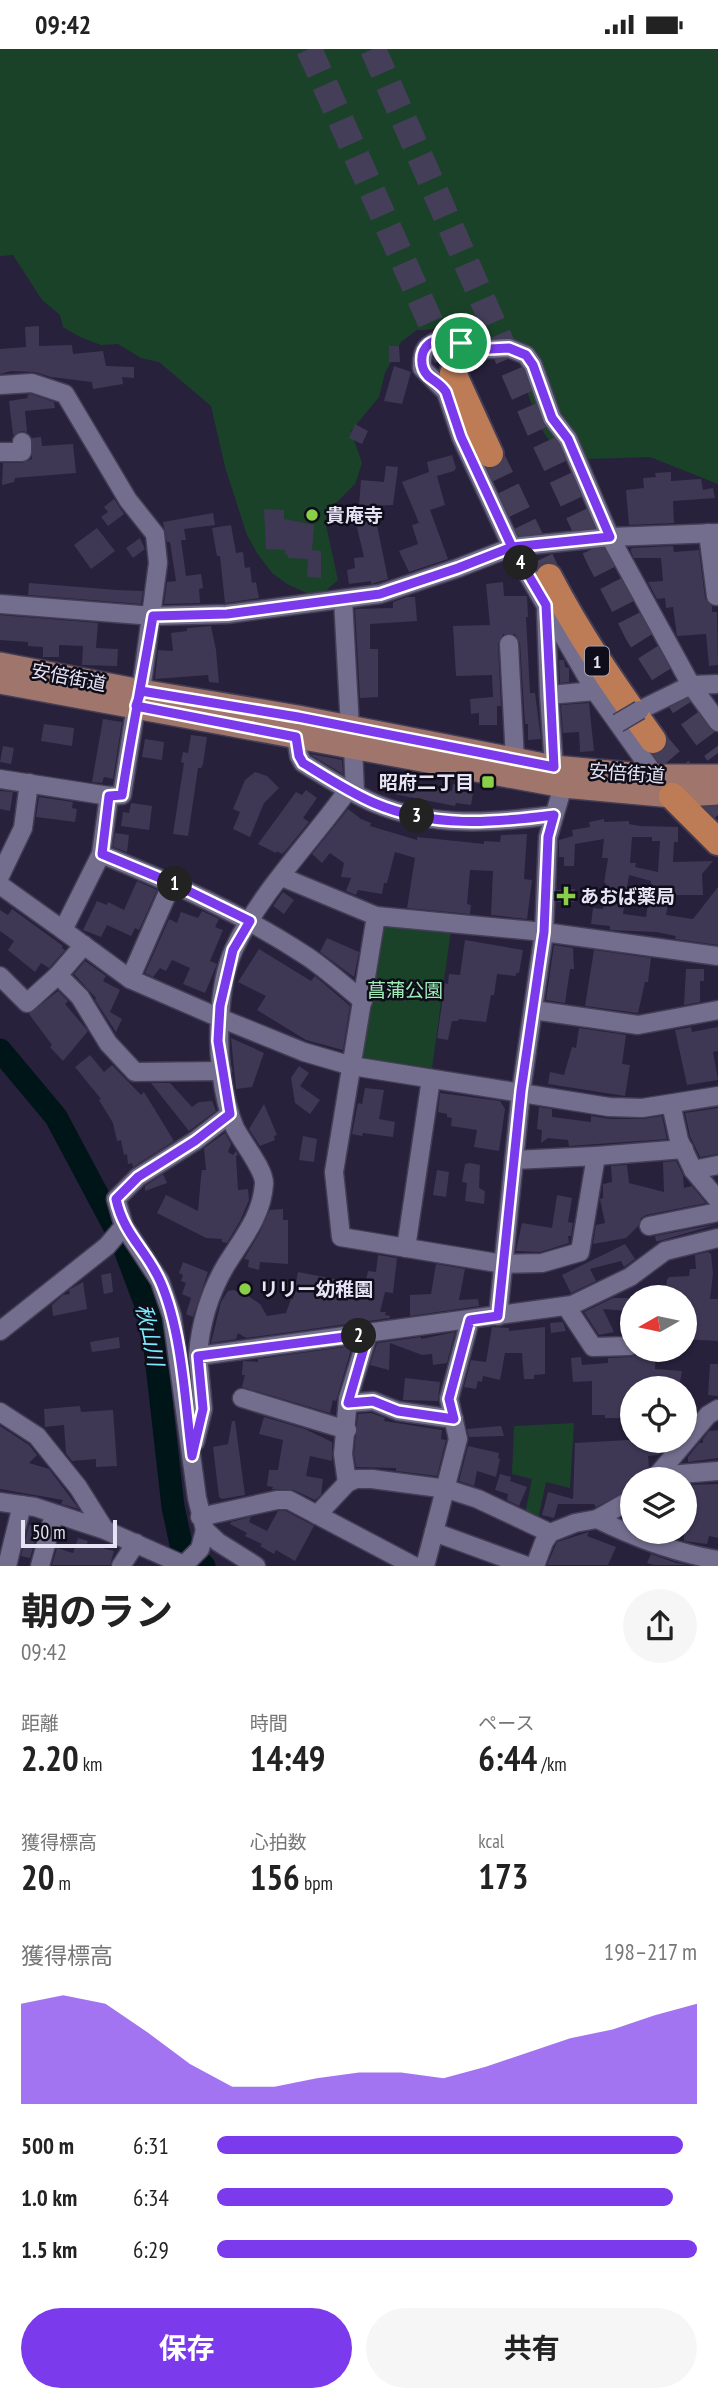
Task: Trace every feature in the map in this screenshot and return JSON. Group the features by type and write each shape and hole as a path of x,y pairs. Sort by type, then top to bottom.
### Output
{"highway":[{"path":"453,373 490,454"},
{"name":"1","path":"549,576 573,623 653,740"},
{"path":"672,796 718,842"}],"main road":[{"name":"安倍街道","path":"0,664 296,737 352,738 514,760 559,777 718,776"},
{"name":"安倍街道","path":"0,682 138,698 672,796 718,793"}],"street":[{"path":"672,796 654,776 595,691 512,547 461,437 446,392 442,385 422,368 422,355 429,345 446,337 470,350 509,348 526,355 533,365 552,418 568,439 610,537 691,685 718,722"},
{"path":"0,385 32,383 65,394 128,500 155,534 158,563 153,616 122,795 109,796 0,779"},
{"path":"0,452 22,452 22,442"},
{"path":"0,604 153,616 227,614 391,591 512,547 610,537 713,533 716,596"},
{"path":"192,1456 203,1409 198,1356 201,1328 225,1268 258,1212 264,1179 230,1114 218,1041 226,976 233,950 250,921 351,792 352,738 343,599"},
{"path":"498,1316 521,1091 544,932 548,837 559,777 549,695 546,605"},
{"path":"509,644 514,760"},
{"path":"618,723 691,685 718,684"},
{"path":"549,695 595,691"},
{"path":"296,737 303,763 351,792 393,810 450,822 509,821 554,815"},
{"path":"0,876 23,828 29,783"},
{"path":"63,930 102,854 109,796"},
{"path":"102,854 172,883 250,921 311,958 363,1001"},
{"path":"282,877 376,916 544,932 718,956"},
{"path":"130,979 172,883"},
{"path":"0,885 130,979 304,1052 352,1066 609,1107 642,1108 718,1096"},
{"path":"376,916 334,1172 341,1237 503,1264 542,1263 580,1252 596,1156"},
{"path":"0,976 27,1003 58,975 84,945"},
{"path":"58,975 80,997 108,1044 135,1072 222,1071"},
{"path":"533,1010 638,1025 718,1010"},
{"path":"406,1248 431,1079"},
{"path":"671,1104 693,1170 718,1200"},
{"path":"0,1502 54,1514 105,1530 186,1565 200,1549 203,1523 172,1316 160,1281 124,1226 116,1199 138,1177 195,1141 230,1114"},
{"path":"514,1160 684,1149"},
{"path":"693,1170 718,1165"},
{"path":"649,1226 718,1212"},
{"path":"0,1331 107,1246 124,1226"},
{"path":"198,1356 572,1305 630,1277 665,1251 718,1238"},
{"path":"566,1306 593,1347 620,1346"},
{"path":"425,1566 458,1439 449,1399 470,1320"},
{"path":"347,1483 343,1454 348,1403 368,1334"},
{"path":"242,1398 346,1430"},
{"path":"348,1403 373,1401 398,1411 454,1419"},
{"path":"664,1467 708,1415 718,1409"},
{"path":"0,1412 37,1436 78,1487 105,1530"},
{"path":"697,1473 718,1471"},
{"path":"317,1515 347,1483 356,1479 372,1479 447,1489 478,1499 550,1533"},
{"path":"203,1523 276,1500 289,1500 414,1566"},
{"path":"8,1566 22,1506"},
{"path":"535,1566 550,1533 575,1523 597,1519 620,1506"},
{"path":"40,1566 54,1514"},
{"path":"597,1519 685,1560 718,1560"},
{"path":"203,1523 218,1542 256,1566"},
{"path":"434,1532 527,1566"},
{"path":"121,1566 136,1543"}],"green space":[{"path":"0,49 718,49 718,484 650,457 590,459 568,456 555,449 540,427 528,394 522,356 477,357 442,329 417,330 401,342 385,373 379,397 351,431 362,463 355,484 333,506 326,525 338,580 321,595 309,594 287,584 272,573 247,535 225,467 211,406 159,362 141,358 118,344 101,345 63,327 60,315 42,300 13,255 0,256"},
{"name":"菖蒲公園","path":"384,921 451,930 432,1068 364,1058 359,1051"},
{"path":"574,1423 570,1488 546,1482 538,1519 525,1514 532,1479 512,1474 514,1426"}],"building":[{"path":"39,326 39,346 72,345 73,354 103,351 106,366 134,367 134,378 122,377 123,384 93,389 92,382 51,377 35,372 11,371 0,374 0,349 26,347 25,327"},
{"path":"389,346 399,346 400,362 389,362"},
{"path":"394,366 411,372 402,404 384,401"},
{"path":"27,395 54,402 55,408 25,411 27,432 21,431 13,435 9,401 28,398"},
{"path":"355,424 368,431 362,444 349,438"},
{"path":"41,437 42,446 73,444 76,473 15,478 14,482 2,485 3,463 22,463 32,459 32,438"},
{"path":"452,455 456,468 454,471 437,476 445,505 430,510 448,559 409,572 399,551 418,544 412,525 419,523 402,482 429,472 427,462"},
{"path":"386,466 398,467 393,505 373,506 388,579 371,584 371,581 349,584 347,570 355,568 354,558 364,557 352,506 359,505 361,480 384,482"},
{"path":"671,472 671,481 701,479 703,490 713,488 715,498 673,501 674,523 629,525 626,490 644,488 643,478 656,477 655,473"},
{"path":"114,499 124,514 108,526 101,517 108,512 104,507"},
{"path":"264,509 284,510 284,519 314,525 312,550 321,551 321,578 307,577 308,559 288,558 288,555 284,554 285,550 266,549"},
{"path":"213,513 215,525 184,529 186,540 181,540 186,576 201,574 203,588 199,589 200,603 164,604 167,582 176,581 170,542 167,542 163,522"},
{"path":"231,525 236,553 243,552 245,568 250,567 252,583 256,582 259,598 225,603 220,556 217,556 212,528"},
{"path":"97,528 115,551 91,569 74,545"},
{"path":"140,538 145,549 133,558 126,548"},
{"path":"673,546 674,552 699,550 705,598 712,606 712,612 717,612 718,665 709,666 706,634 677,636 673,607 666,608 665,598 657,599 648,582 663,581 661,558 634,558 631,552 631,548"},
{"path":"503,582 504,596 527,596 530,693 535,693 541,739 528,740 520,643 515,634 503,634 498,644 501,706 497,706 497,725 479,725 479,713 471,714 470,699 493,697 492,675 456,676 453,626 490,625 486,584"},
{"path":"29,583 143,591 141,604 28,595"},
{"path":"415,597 417,621 370,624 370,649 378,649 378,697 360,698 355,609 393,608 393,602"},
{"path":"0,615 98,623 96,648 118,649 117,666 82,665 83,646 59,645 59,657 43,657 43,647 28,646 28,642 0,640"},
{"path":"211,626 219,683 209,682 208,675 155,679 158,650 173,651 171,633 187,631 187,628"},
{"path":"559,660 564,660 565,667 569,668 569,682 560,683"},
{"path":"589,703 594,751 580,752 579,732 563,733 561,705"},
{"path":"103,719 122,722 113,779 104,777 102,783 92,782"},
{"path":"44,724 74,728 72,746 41,741"},
{"path":"191,735 207,737 203,764 198,768 188,836 173,834 184,763 181,762 183,752 188,753"},
{"path":"145,739 164,742 162,760 142,757"},
{"path":"3,746 14,748 11,764 0,762"},
{"path":"311,755 342,760 343,774"},
{"path":"255,772 267,776 279,788 264,803 250,837 233,829 240,812 233,809 245,780"},
{"path":"397,779 452,791 453,784 474,787 471,805 456,803 455,806 394,794"},
{"path":"306,790 317,798 303,818 309,822 287,849 282,854 277,851 276,853 258,844 296,792 302,795"},
{"path":"0,791 13,792 10,811 0,809"},
{"path":"39,797 73,802 72,808 77,809 75,822 36,817"},
{"path":"131,803 152,806 149,830 121,826 123,812 129,813"},
{"path":"348,809 371,823 370,826 417,840 417,837 484,844 484,841 500,842 501,835 527,834 524,879 532,880 527,919 491,915 493,871 470,870 467,904 471,905 470,914 407,908 415,858 395,852 382,894 358,890 356,895 346,891 351,878 341,877 344,863 330,853 322,863 312,854"},
{"path":"604,819 604,822 629,821 629,824 640,826 678,827 678,842 674,842 673,862 713,861 702,874 703,895 670,895 666,915 693,919 718,887 718,945 675,939 676,936 656,932 610,930 610,926 591,924 593,908 603,909 608,858 602,858 604,839 575,844 574,866 564,866 564,857 559,857 559,840 573,836 572,830 590,827 589,822","holes":["632,837 652,837 652,841 660,841 658,872 635,867 636,863 630,863","629,875 651,881 646,917 623,914"]},
{"path":"115,833 129,835 127,852 113,847"},
{"path":"137,881 157,890 139,930 135,928 131,936 107,925 101,937 83,930 97,901 107,905 108,902 124,910"},
{"path":"575,889 574,902 557,902 557,890"},
{"path":"283,892 294,900 284,914 273,906"},
{"path":"12,909 63,946 65,950 49,968 41,963 35,972 8,950 14,941 0,931 0,910 8,915"},
{"path":"202,911 219,919 215,927 223,930 210,961 217,964 205,993 183,984 190,968 172,960 166,971 160,968 153,977 145,973 169,919 177,923 181,912 198,918"},
{"path":"327,938 359,952 354,977 320,952"},
{"path":"465,940 523,950 519,973 516,973 516,976 497,974 486,1022 459,1019 452,1021 448,1040 437,1038 445,983 448,984 449,974 460,975"},
{"path":"554,945 573,948 574,969 570,969 565,1003 546,1000"},
{"path":"259,949 311,981 315,976 350,1006 343,1050 306,1040 257,1010 266,996 238,982"},
{"path":"594,950 651,958 648,982 645,982 638,1013 585,1006"},
{"path":"85,961 106,976 103,981 120,990 110,1012 122,1019 116,1032 96,998 74,974"},
{"path":"686,969 704,969 704,981 700,981 700,1002 684,1005"},
{"path":"58,991 68,1001 65,1004 88,1031 63,1061 50,1047 52,1045 29,1014"},
{"path":"691,1027 692,1032 718,1027 718,1051 713,1052 718,1080 687,1085 675,1030"},
{"path":"579,1028 626,1035 622,1064 630,1065 625,1096 548,1084 550,1072 564,1075 572,1047 576,1048"},
{"path":"231,1038 264,1053 252,1087 236,1089"},
{"path":"90,1055 104,1072 112,1065 141,1095 144,1092 174,1141 133,1167 132,1163 128,1164 127,1154 124,1155 121,1140 117,1141 113,1123 99,1100 101,1099 75,1067"},
{"path":"299,1066 309,1073 300,1086 320,1100 310,1114 295,1103 291,1078"},
{"path":"151,1083 170,1083 192,1107 199,1102 212,1101 216,1111 189,1131"},
{"path":"365,1088 384,1090 379,1119 395,1122 393,1137 352,1134 358,1103 362,1104"},
{"path":"440,1093 500,1101 505,1109 499,1151 474,1147 477,1130 451,1126 452,1118 438,1112"},
{"path":"264,1104 277,1135 274,1136 275,1140 260,1146 249,1129"},
{"path":"539,1107 552,1109 552,1117 591,1122 591,1116 642,1119 662,1116 667,1139 569,1146 568,1140 548,1138 541,1143 542,1130 537,1129"},
{"path":"718,1108 718,1154 700,1157 690,1136 685,1113"},
{"path":"225,1133 231,1144 228,1152 233,1155 236,1151 238,1155 238,1190 248,1189 249,1200 227,1243 222,1242 222,1239 206,1238 157,1213 166,1195 198,1211 202,1170 206,1170 204,1148"},
{"path":"303,1136 317,1139 314,1162 299,1160"},
{"path":"676,1161 683,1175 684,1188 692,1186 706,1203 646,1215 626,1238 593,1244 596,1225 605,1223 600,1199 603,1198 603,1184 612,1182 611,1166 627,1165 629,1183 664,1192 663,1162"},
{"path":"465,1164 480,1165 479,1188 485,1191 484,1204 465,1201 467,1183 462,1182"},
{"path":"437,1170 449,1172 446,1197 433,1195"},
{"path":"163,1174 167,1183 145,1191 145,1186"},
{"path":"557,1195 572,1198 568,1222 573,1223 571,1236 568,1236 569,1243 540,1252 516,1251 522,1223 552,1228"},
{"path":"283,1209 283,1220 288,1220 288,1264 260,1262 259,1270 248,1267 249,1260 244,1259 270,1210"},
{"path":"718,1224 659,1241 656,1241 655,1236"},
{"path":"625,1244 635,1259 624,1267 621,1261 590,1269 596,1281 571,1293 562,1275"},
{"path":"708,1252 711,1254 713,1274 710,1299 718,1299 718,1341 697,1340 697,1285 666,1285 669,1277 689,1276 690,1269 696,1269 695,1255"},
{"path":"378,1255 397,1258 393,1293 385,1292 380,1312 386,1312 385,1315 390,1318 246,1338 238,1333 236,1339 211,1343 221,1302 228,1291 247,1295 260,1304 267,1316 286,1313 293,1299 298,1272 365,1285 368,1271 376,1272"},
{"path":"183,1262 208,1272 193,1317 186,1314 191,1298 182,1294 186,1283 181,1281 183,1275 179,1273"},
{"path":"436,1264 465,1269 459,1300 478,1299 479,1306 410,1316 410,1295 431,1294"},
{"path":"111,1273 113,1292 104,1294 101,1275"},
{"path":"83,1282 87,1309 53,1316 52,1305"},
{"path":"613,1298 620,1298 620,1310 603,1309 614,1332 599,1335 584,1312"},
{"path":"563,1322 566,1331 551,1333 550,1323"},
{"path":"492,1327 509,1328 509,1331 545,1327 545,1374 534,1375 534,1379 524,1379 522,1353 505,1353 500,1380 483,1376 476,1389 464,1387 471,1360 486,1362"},
{"path":"455,1332 447,1363 433,1365 432,1354 422,1355 390,1343 389,1370 370,1365 377,1343 421,1339"},
{"path":"119,1337 120,1348 92,1352 90,1342"},
{"path":"352,1346 330,1413 242,1387 245,1375 242,1375 243,1361 258,1362 258,1359"},
{"path":"581,1357 582,1365 608,1363 608,1358 620,1357 620,1362 655,1362 655,1369 682,1371 681,1376 620,1376 620,1418 592,1415 592,1381 573,1382 571,1358"},
{"path":"710,1364 718,1364 718,1396 708,1395"},
{"path":"405,1378 440,1382 438,1401 403,1400"},
{"path":"80,1406 81,1412 113,1410 117,1466 96,1467 96,1459 72,1461 66,1453 64,1425 45,1427 44,1409"},
{"path":"371,1413 385,1418 384,1421 442,1430 441,1439 446,1440 437,1476 396,1471 396,1468 356,1467 354,1454 358,1414"},
{"path":"264,1417 305,1429 332,1442 332,1461 310,1456 306,1476 323,1479 321,1495 315,1500 294,1490 272,1489 273,1487 267,1486 269,1470 278,1470 283,1440 259,1434"},
{"path":"232,1421 235,1421 245,1495 222,1499 219,1497 213,1447 228,1444"},
{"path":"0,1426 29,1445 37,1455 29,1463 49,1469 79,1509 61,1504 63,1500 0,1489"},
{"path":"501,1426 504,1436 469,1437 467,1429"},
{"path":"718,1430 718,1458 688,1462 688,1457 691,1453 697,1453 697,1446 703,1443 709,1431"},
{"path":"620,1440 620,1453 661,1453 648,1456 649,1467 620,1467 620,1494 596,1507 594,1504 558,1504 554,1518 542,1515 548,1492 573,1499 575,1443"},
{"path":"468,1446 499,1453 496,1477 477,1471 474,1486 459,1481"},
{"path":"500,1474 527,1487 519,1506 507,1500 508,1494 495,1490"},
{"path":"718,1484 718,1538 709,1536 707,1544 697,1543 697,1485"},
{"path":"278,1511 286,1511 314,1526 295,1561 276,1550 274,1554 260,1546 262,1544 245,1536 247,1533 230,1524 251,1517 249,1522 267,1531"},
{"path":"29,1525 39,1527 30,1558 21,1556"},
{"path":"589,1532 587,1536 616,1547 608,1565 547,1565 557,1542"},
{"path":"78,1538 88,1541 87,1544 114,1551 110,1565 52,1565 57,1548 73,1553"},
{"path":"651,1554 676,1563 687,1565 647,1563"}],"waterway":[{"name":"秋山川","path":"0,1050 56,1117 121,1239 152,1321 173,1507 181,1544 204,1566"}],"tunnel":[{"path":"309,49 453,373"},
{"path":"373,49 539,429 600,560 638,634 685,708 718,753"},
{"path":"490,454 549,577"},
{"path":"653,740 718,815"}],"place":[{"name":"貴庵寺","path":"312,515"},
{"name":"昭府二丁目","path":"488,782"},
{"name":"あおば薬局","path":"566,896"},
{"name":"リリー幼稚園","path":"245,1289"}],"route":[{"path":"461,343 446,337 429,345 422,355 422,368 442,385 446,392 461,437 512,547 380,594 227,614 153,616 141,691 136,706 122,795 109,796 102,854 172,883 250,921 233,950 220,1006 218,1041 230,1114 195,1141 138,1177 116,1199 124,1226 160,1281 172,1316 192,1456 203,1409 198,1356 368,1334 348,1403 373,1401 398,1411 454,1419 449,1399 470,1320 498,1316 521,1091 544,932 548,837 554,815 475,823 427,819 373,802 303,763 296,737 136,706 141,691 298,717 554,767 546,605 512,547 610,537 568,439 552,418 533,365 526,355 509,348 470,350 461,343"}]}
